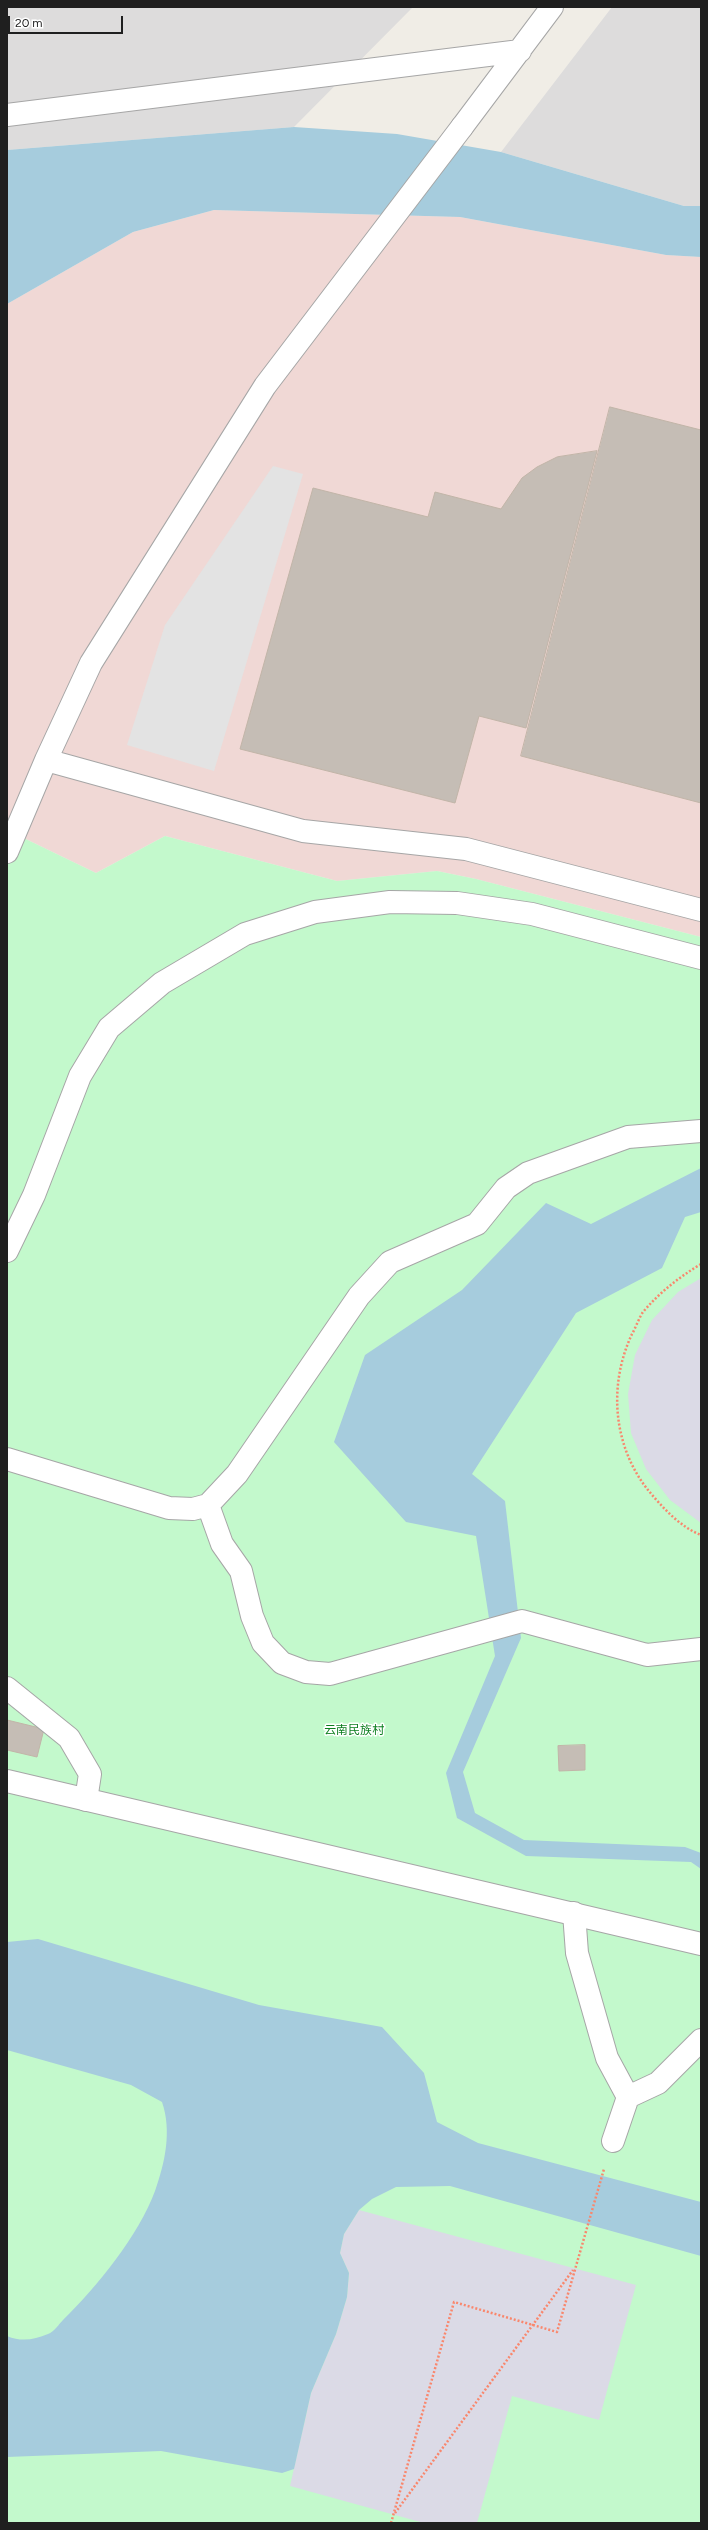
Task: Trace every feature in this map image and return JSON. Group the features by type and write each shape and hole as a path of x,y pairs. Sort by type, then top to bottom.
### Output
{"street":[{"path":"7,852 46,760 91,663 261,393 374,241 552,7"},
{"path":"7,115 520,51"},
{"path":"46,760 303,831 466,849 701,910"},
{"path":"7,1251 34,1195 80,1076 109,1028 162,982 245,934 315,912 390,902 457,903 532,914 701,958"},
{"path":"7,1459 169,1508 193,1509 208,1505 237,1474 359,1296 390,1262 477,1224 506,1188 528,1173 628,1137 701,1131"},
{"path":"208,1505 222,1544 241,1571 252,1616 263,1643 282,1663 306,1672 330,1674 480,1634 522,1621 647,1654 701,1649"},
{"path":"7,1688 69,1738 90,1774 86,1800"},
{"path":"7,1781 701,1944"},
{"path":"574,1913 577,1953 602,2043 607,2058 628,2097"},
{"path":"613,2140 628,2097 658,2083 701,2040"}],"path":[{"path":"701,1264 671,1282 642,1314 624,1352 616,1394 620,1436 636,1475 662,1508 701,1535"},
{"path":"391,2523 454,2302 557,2332 583,2237 613,2140"},
{"path":"393,2515 575,2268"}],"shaded area":[{"path":"7,7 413,7 294,127 7,150"},
{"path":"612,7 701,7 701,206 684,206 501,152"},
{"path":"214,210 460,217 666,255 701,257 701,937 476,879 437,871 337,881 165,836 96,873 7,830 7,304 133,232"},
{"path":"273,466 303,474 214,771 127,745 165,625"},
{"path":"701,1278 701,1523 670,1500 646,1469 631,1433 628,1394 635,1355 652,1320 678,1292"},
{"path":"359,2210 636,2285 599,2420 512,2396 477,2523 424,2523 290,2486 311,2393 336,2334 347,2297 349,2273 340,2253 344,2234"}],"green space":[{"name":"云南民族村","path":"7,830 96,873 165,836 337,881 437,871 476,879 701,937 701,2523 7,2523"}],"water":[{"path":"294,127 397,134 501,152 684,206 701,206 701,257 666,255 460,217 214,210 133,232 7,304 7,150"},
{"path":"701,1168 701,1212 685,1217 662,1268 576,1313 472,1474 505,1501 521,1638 463,1772 475,1813 524,1840 685,1847 701,1853 701,1869 691,1862 526,1856 457,1818 446,1773 495,1656 476,1536 406,1522 334,1442 365,1355 462,1290 546,1203 591,1224"},
{"path":"38,1939 259,2005 382,2027 424,2073 437,2122 478,2143 701,2202 701,2256 450,2186 396,2187 372,2199 359,2210 344,2234 340,2253 349,2273 347,2297 336,2334 311,2393 294,2469 282,2473 161,2451 7,2457 7,2336 28,2340 50,2333 89,2293 102,2277 128,2243 148,2208 162,2169 167,2136 167,2124 162,2102 131,2085 7,2050 7,1942"}],"building":[{"path":"610,407 701,430 701,803 521,756"},
{"path":"597,451 526,728 479,716 455,803 240,749 313,488 428,517 435,492 501,509 522,478 537,467 557,457"},
{"path":"7,1720 44,1729 37,1757 7,1750"},
{"path":"585,1745 585,1770 559,1771 558,1746"}]}
